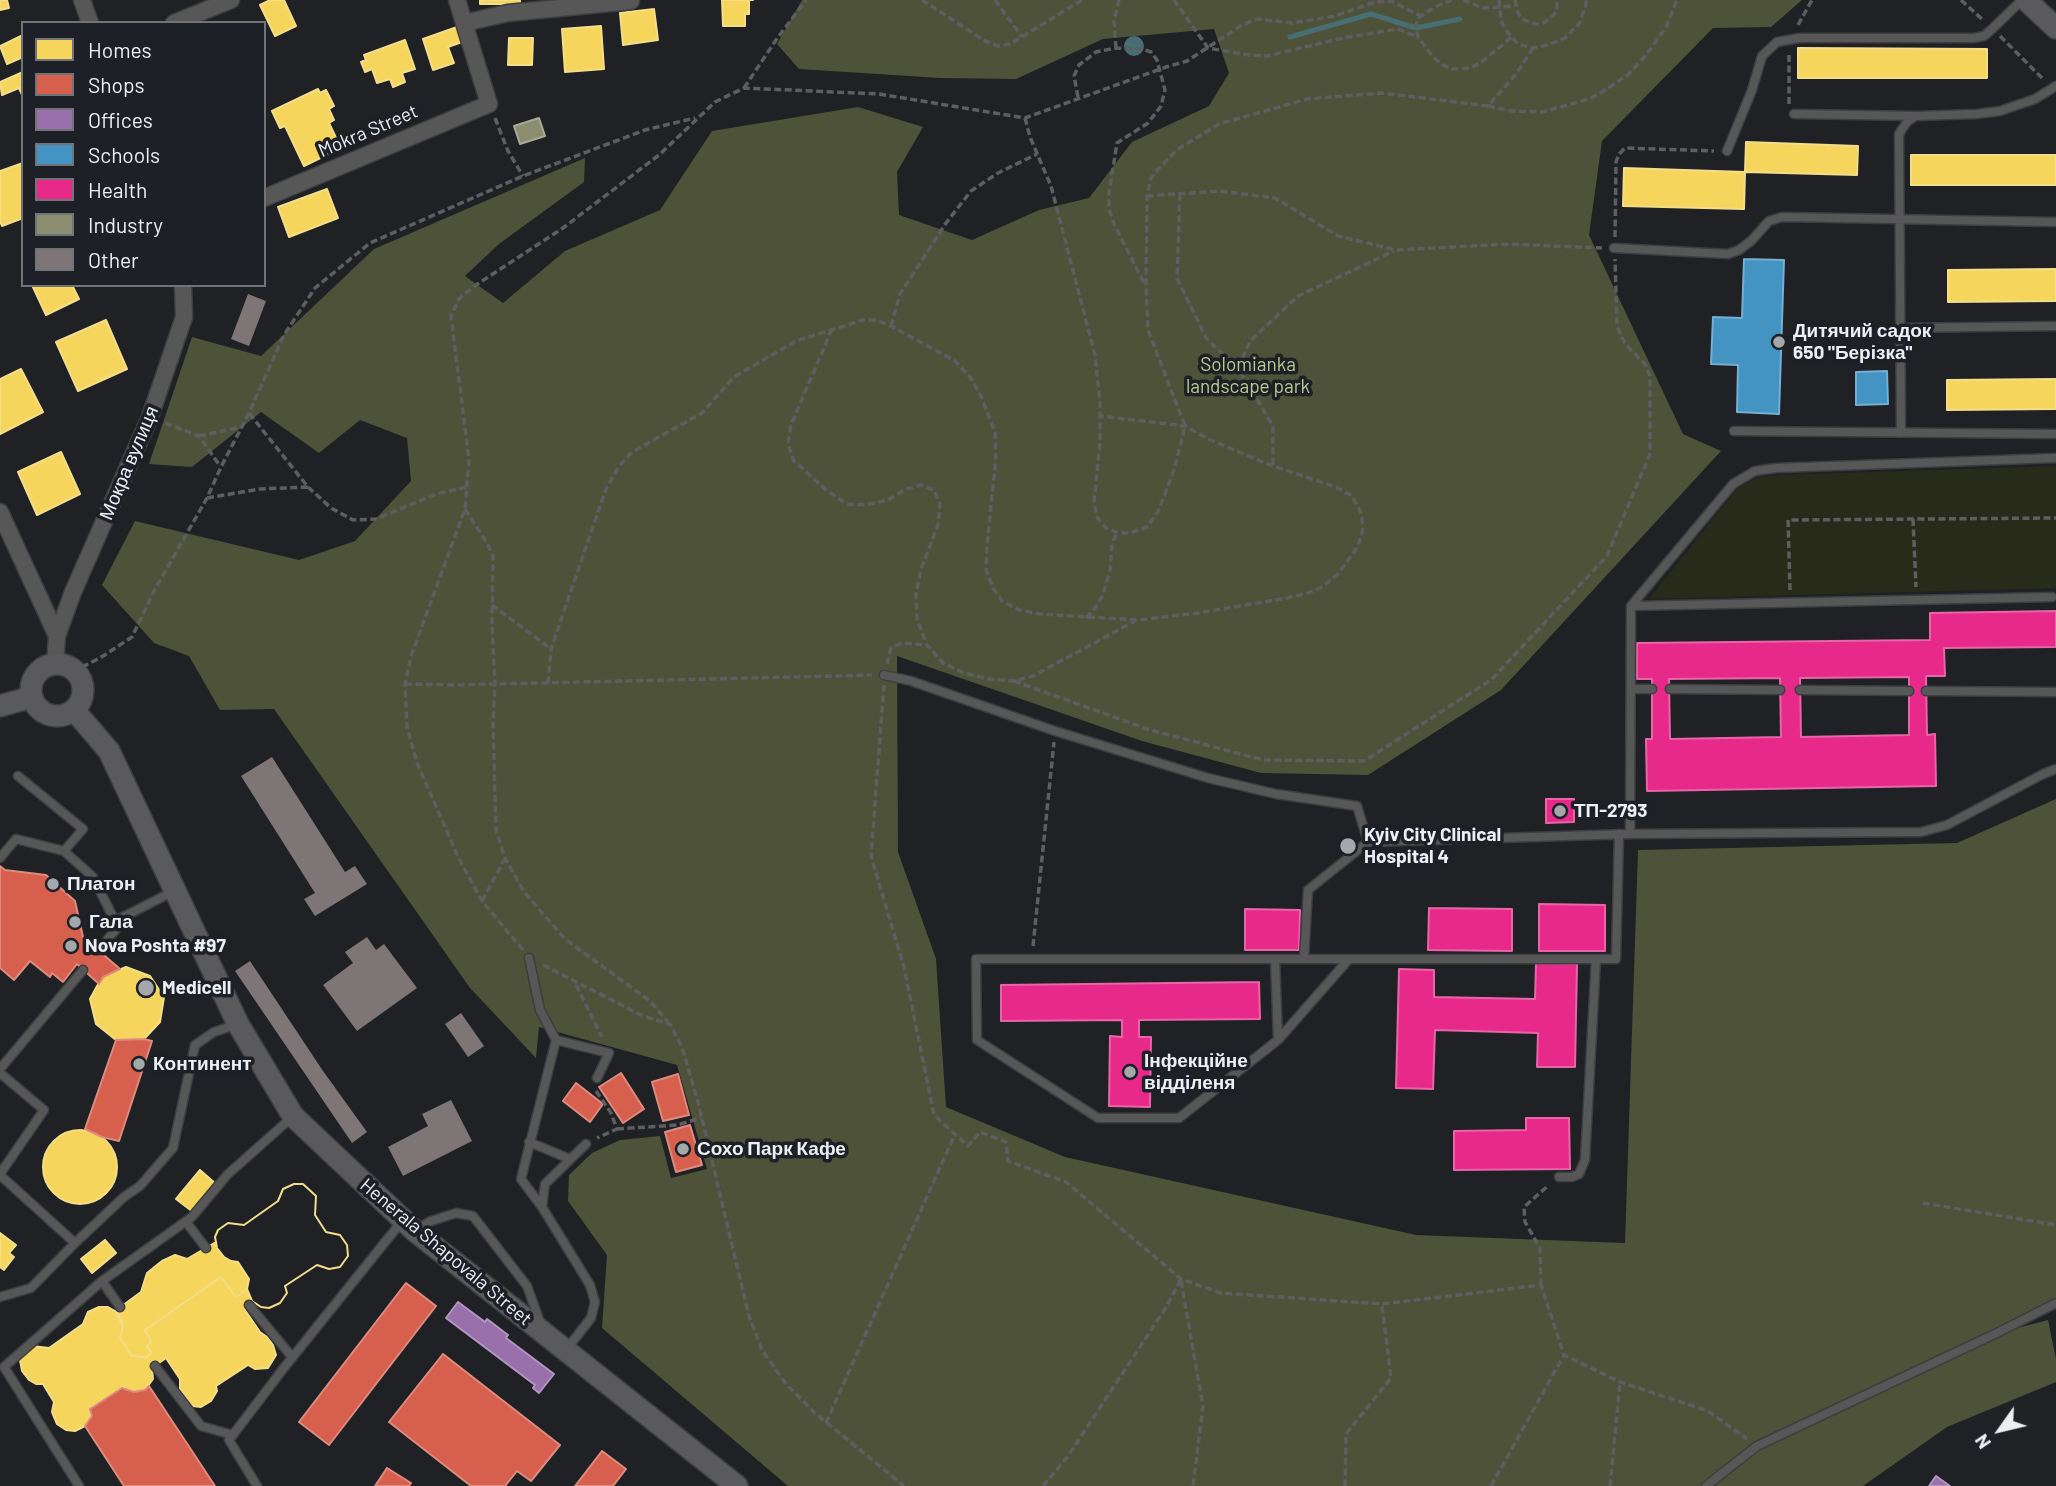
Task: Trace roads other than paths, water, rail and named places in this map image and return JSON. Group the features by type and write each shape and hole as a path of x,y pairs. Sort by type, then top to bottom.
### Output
{"street":[{"path":"82,0 89,21"},
{"path":"179,21 231,0"},
{"path":"457,0 464,23 508,13 631,1"},
{"path":"2024,0 2056,29"},
{"name":"Mokra Street","path":"266,197 489,104 464,23"},
{"name":"Мокра вулиця","path":"57,636 73,592 150,417 184,317 183,287"},
{"path":"0,512 57,636 55,664"},
{"path":"55,664 71,668 81,680 82,696 74,710 67,714 51,715 37,706 32,697 35,676 40,670 55,664"},
{"path":"0,706 32,697"},
{"name":"Henerala Shapovala Street","path":"74,710 109,751 238,1024 293,1116 409,1226 737,1486"}],"lane":[{"path":"1727,151 1752,90 1762,56 1777,42 1799,38 1973,38 1984,36 2024,0"},
{"path":"1794,114 1977,114 2022,104 2055,88"},
{"path":"1901,433 1899,134 1908,121 1916,116"},
{"path":"1614,248 1728,254 1751,241 1769,221 1782,217 2056,222"},
{"path":"1899,328 2056,326"},
{"path":"1734,430 2056,434"},
{"path":"1630,834 1632,606 1733,484 1755,471 1776,468 2056,458"},
{"path":"1632,606 2052,597"},
{"path":"884,675 911,681 1055,731 1208,778 1276,794 1357,807 1368,842"},
{"path":"1631,689 1652,689"},
{"path":"1670,689 1780,690"},
{"path":"1800,690 1909,691"},
{"path":"1926,691 2056,692"},
{"path":"1304,959 1308,890 1368,842 1619,834 1921,832 1947,825 2056,769"},
{"path":"18,776 83,829 65,851"},
{"path":"1349,959 1278,1040 1180,1118 1098,1118 977,1040 976,959 1349,959 1596,959 1616,959 1619,834"},
{"path":"0,858 16,839 65,851 93,877 117,928 99,950"},
{"path":"115,921 174,891"},
{"path":"529,958 540,1010 556,1040 521,1179 542,1207 590,1286 595,1302 591,1318 566,1350"},
{"path":"1275,959 1278,1040"},
{"path":"1559,1177 1579,1174 1584,1160 1596,959"},
{"path":"75,1243 0,1175 44,1110 0,1071 83,970"},
{"path":"0,1297 30,1288 124,1197 140,1185 173,1148 195,1045 214,1032 238,1024"},
{"path":"556,1040 609,1053 597,1078"},
{"path":"79,1486 4,1367 102,1281 192,1217 227,1175 293,1116"},
{"path":"529,1142 570,1159"},
{"path":"542,1207 545,1184 586,1144"},
{"path":"257,1486 229,1440 292,1357 409,1226 456,1213 474,1216 527,1286 545,1335"},
{"path":"186,1222 206,1248"},
{"path":"102,1281 120,1307"},
{"path":"1706,1486 1757,1447 2056,1303"},
{"path":"249,1304 292,1357"},
{"path":"155,1366 201,1426 233,1435"}],"water":[{"path":"1134,36 1141,39 1144,46 1141,53 1134,56 1127,53 1124,46 1127,39"}],"waterway":[{"path":"1290,37 1371,14 1416,28 1460,19"}],"place":[{"name":"Дитячий садок 650 \"Берізка\"","path":"1779,342"},
{"name":"ТП-2793","path":"1560,811"},
{"name":"Kyiv City Clinical Hospital 4","path":"1348,846"},
{"name":"Платон","path":"53,884"},
{"name":"Гала","path":"75,922"},
{"name":"Nova Poshta #97","path":"71,946"},
{"name":"Medicell","path":"146,988"},
{"name":"Континент","path":"139,1064"},
{"name":"Інфекційне відділеня","path":"1130,1072"},
{"name":"Сохо Парк Кафе","path":"683,1149"}],"park label":[{"name":"Solomianka landscape park","path":"1248,376"}]}
